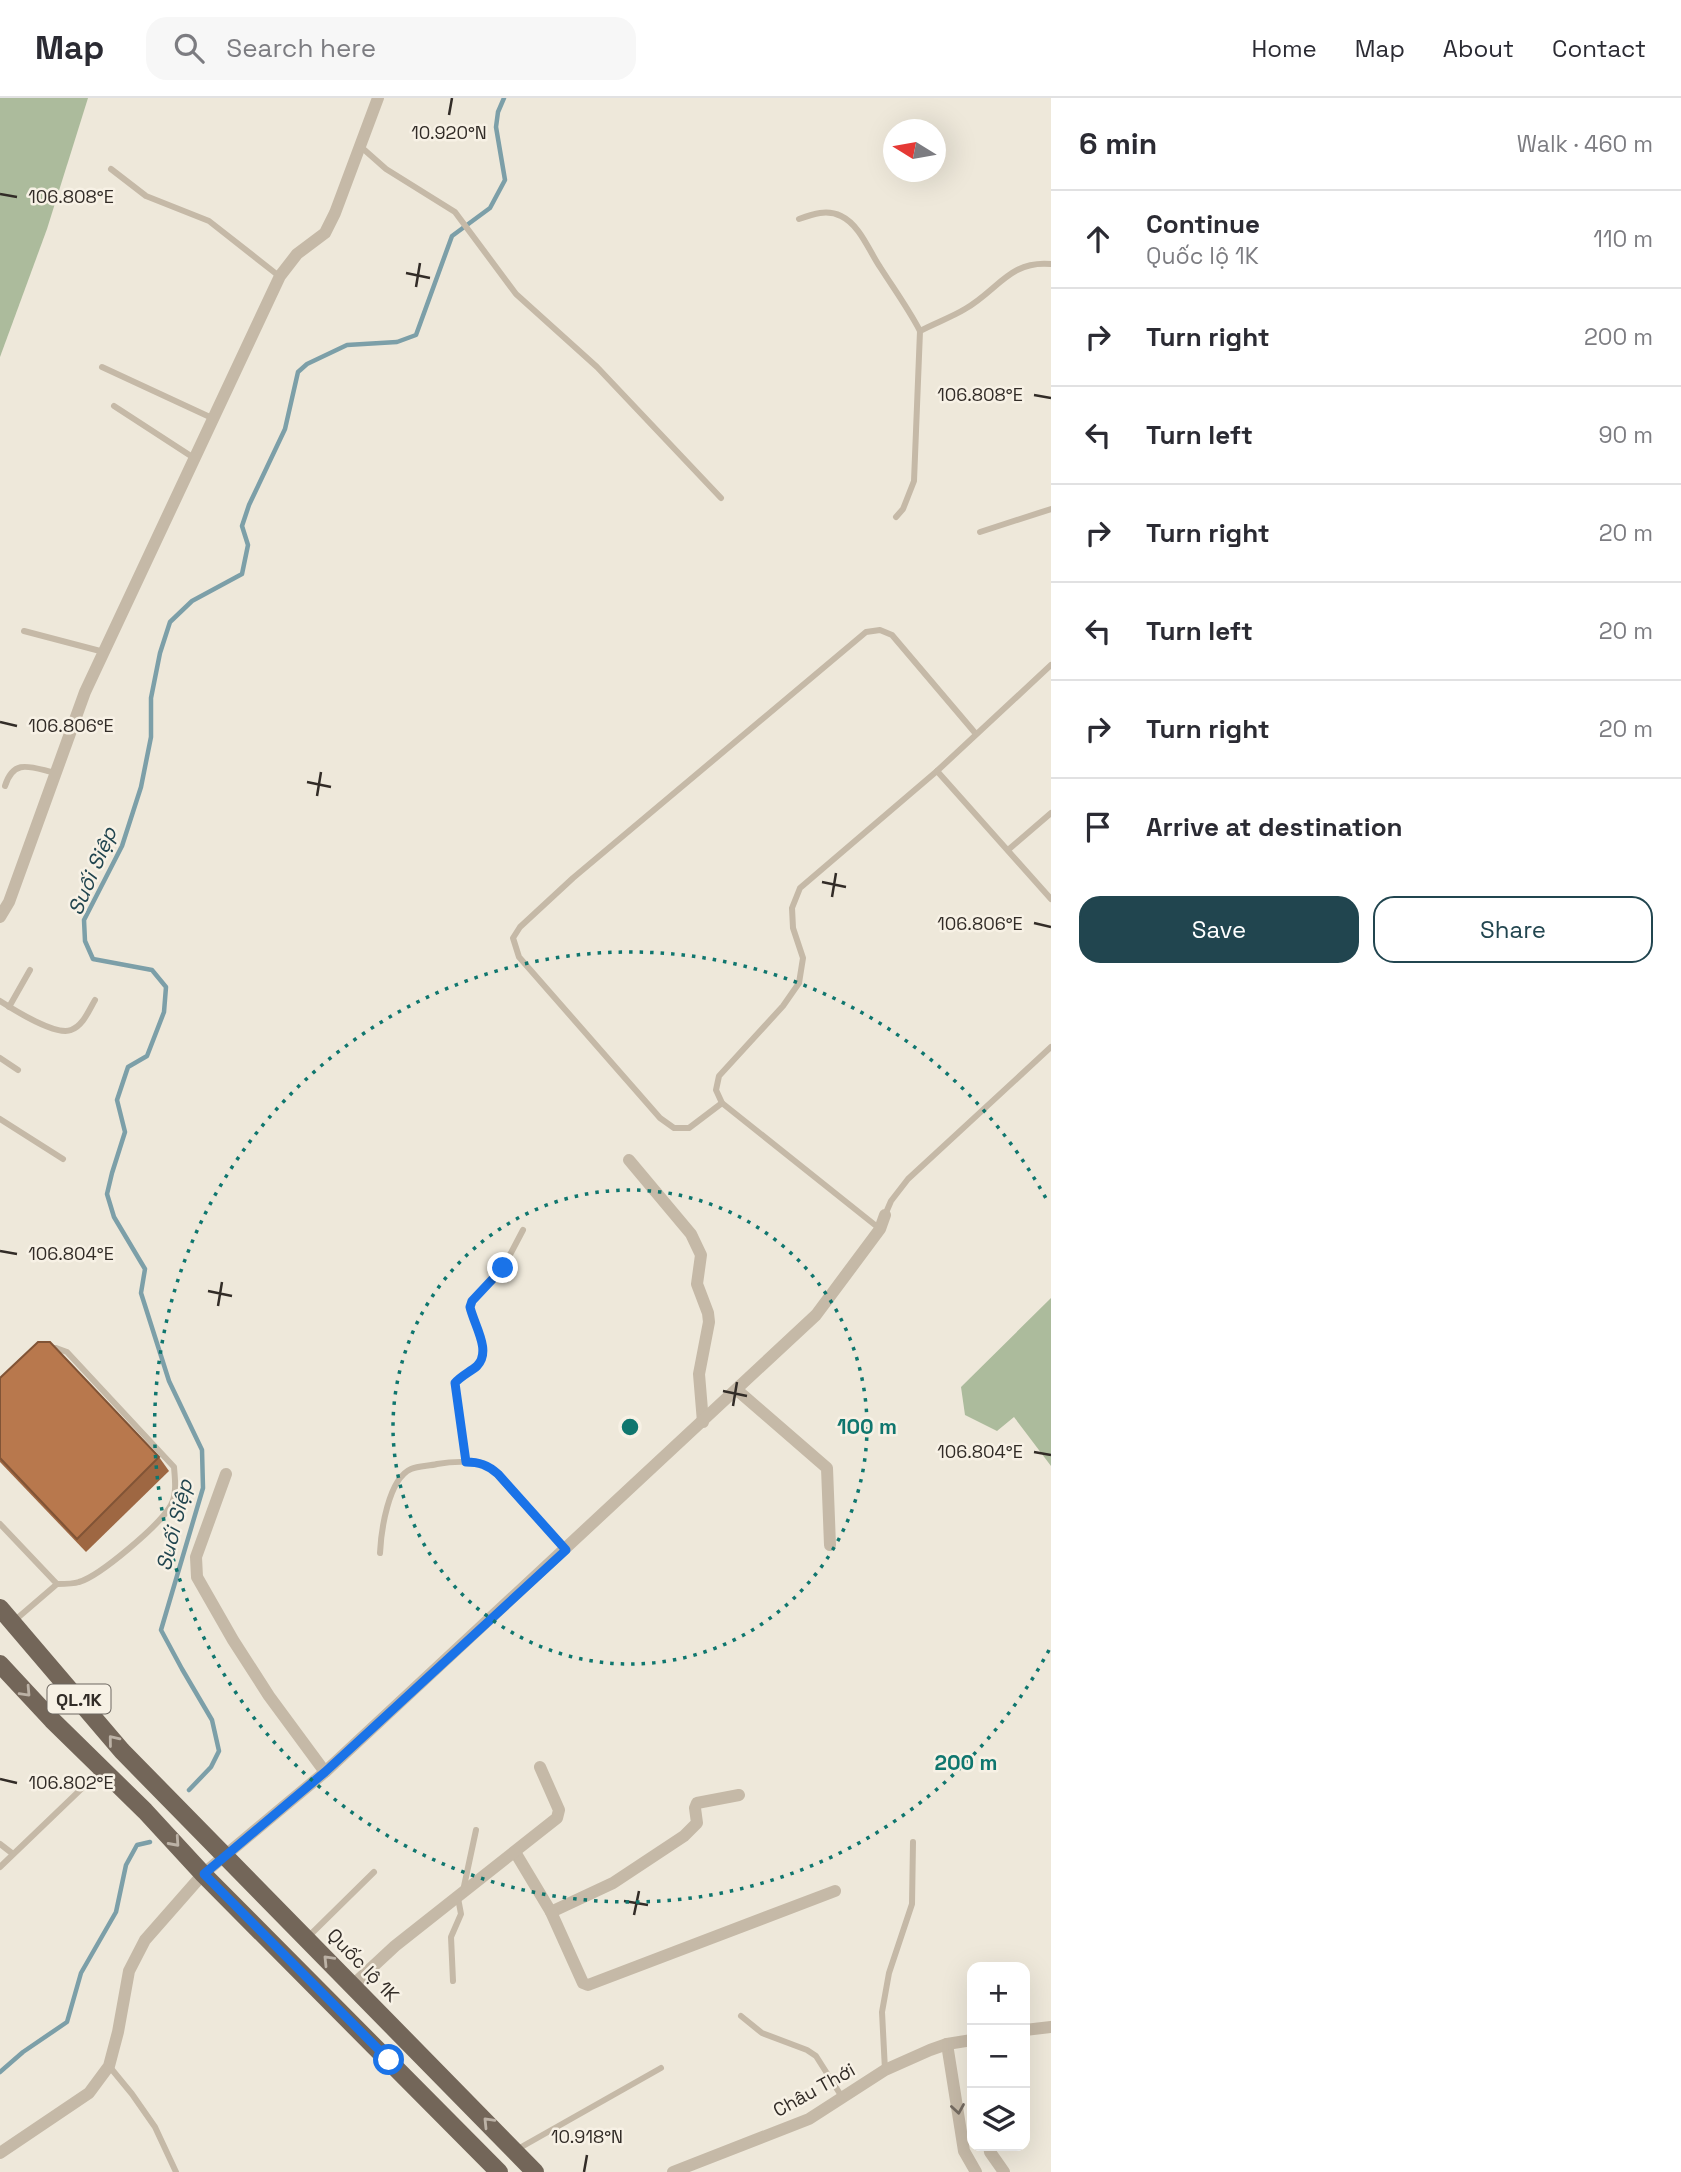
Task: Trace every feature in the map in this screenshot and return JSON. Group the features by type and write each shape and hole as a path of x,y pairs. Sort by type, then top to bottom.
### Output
{"main road":[{"name":"QL.1K","path":"0,1608 13,1622"},
{"name":"Quốc lộ 1K","path":"13,1622 122,1751 535,2172"},
{"name":"QL.1K","path":"0,1664 499,2172"}],"street":[{"path":"0,917 9,902 85,692 280,276 297,254 325,233 335,213 378,98"},
{"path":"629,1160 691,1234 701,1255 697,1284 709,1322 699,1374 703,1422"},
{"path":"0,2153 89,2093 108,2066 118,2032 129,1971 145,1940 204,1874 224,1854 325,1772 816,1315 880,1229 885,1215"},
{"path":"737,1390 827,1468 830,1545"},
{"path":"226,1474 197,1557 197,1577 233,1640 325,1772"},
{"path":"353,1985 395,1947 557,1818 559,1810 540,1767"},
{"path":"551,1912 613,1883 684,1836 697,1823 696,1803 739,1795"},
{"path":"514,1852 551,1912 583,1983 587,1985 835,1891"},
{"path":"1030,2029 1051,2027"},
{"name":"Châu Thới","path":"673,2172 783,2131 809,2119 886,2070 947,2044 967,2041"},
{"path":"947,2044 964,2151 976,2172"},
{"path":"990,2151 1003,2172"}],"lane":[{"path":"359,145 386,169 455,212 516,294 597,367 721,498"},
{"path":"111,169 146,196 209,221 280,276"},
{"path":"799,219 815,212 843,216 859,233 903,299 920,331 915,481 903,509 896,517"},
{"path":"920,331 963,311 1020,266 1051,264"},
{"path":"102,367 214,419"},
{"path":"114,406 195,459"},
{"path":"980,532 1051,509"},
{"path":"722,1103 689,1128 674,1128 660,1118 519,957 513,938 520,927 573,878 866,632 880,630 892,635 976,734"},
{"path":"24,631 104,652"},
{"path":"880,1229 722,1103 716,1090 719,1076 783,1006 799,983 803,958 793,928 792,908 800,888 937,771 1051,665"},
{"path":"5,786 9,773 15,768 56,773"},
{"path":"937,771 1051,899"},
{"path":"1008,850 1051,813"},
{"path":"9,1007 30,970"},
{"path":"0,1001 39,1022 63,1031 73,1030 83,1020 95,1000"},
{"path":"885,1215 891,1201 908,1179 1051,1046"},
{"path":"0,1058 18,1070"},
{"path":"0,1119 63,1159"},
{"path":"466,1462 455,1383 478,1364 483,1356 470,1307 472,1301 503,1268 523,1230"},
{"path":"13,1622 57,1584 82,1582 116,1559 143,1536 170,1507 174,1498 174,1467 66,1352 56,1348 44,1349"},
{"path":"380,1553 382,1527 403,1474 410,1469 451,1461 478,1462 490,1467 566,1550"},
{"path":"0,1524 57,1584"},
{"path":"0,1867 102,1769"},
{"path":"453,1982 451,1937 461,1914 460,1895 476,1830"},
{"path":"886,2070 882,2012 890,1973 912,1905 913,1842"},
{"path":"0,1844 13,1854"},
{"path":"307,1938 374,1872"},
{"path":"741,2016 762,2033 816,2056 842,2098"},
{"path":"108,2066 155,2127 176,2172"},
{"path":"515,2150 661,2068"}],"green space":[{"path":"0,98 88,98 47,229 0,357"},
{"path":"1051,1298 1051,1466 1014,1417 997,1431 965,1415 961,1387"}],"building":[{"path":"38,1342 50,1342 159,1457 77,1539 0,1458 0,1378"}],"waterway":[{"name":"Suối Siệp","path":"189,1790 211,1767 219,1751 212,1720 161,1630 203,1488 202,1450 169,1381 141,1293 145,1269 114,1217 107,1194 125,1132 117,1100 128,1067 147,1056 164,1012 166,987 152,970 93,959 85,941 84,920 122,846 141,787 151,737 151,698 160,653 170,622 192,601 242,574 248,545 242,526 249,505 285,429 298,372 307,364 347,345 397,342 416,335 452,236 490,208 505,180 496,127 504,98"},
{"name":"Suối Siệp","path":"0,2072 23,2052 67,2022 81,1973 116,1912 126,1865 137,1845 150,1842"}],"route":[{"path":"389,2060 204,1874 224,1854 325,1772 566,1550 498,1474 478,1462 466,1462 454,1392 455,1383 478,1364 483,1356 483,1348 471,1313 472,1301 503,1268"}]}
